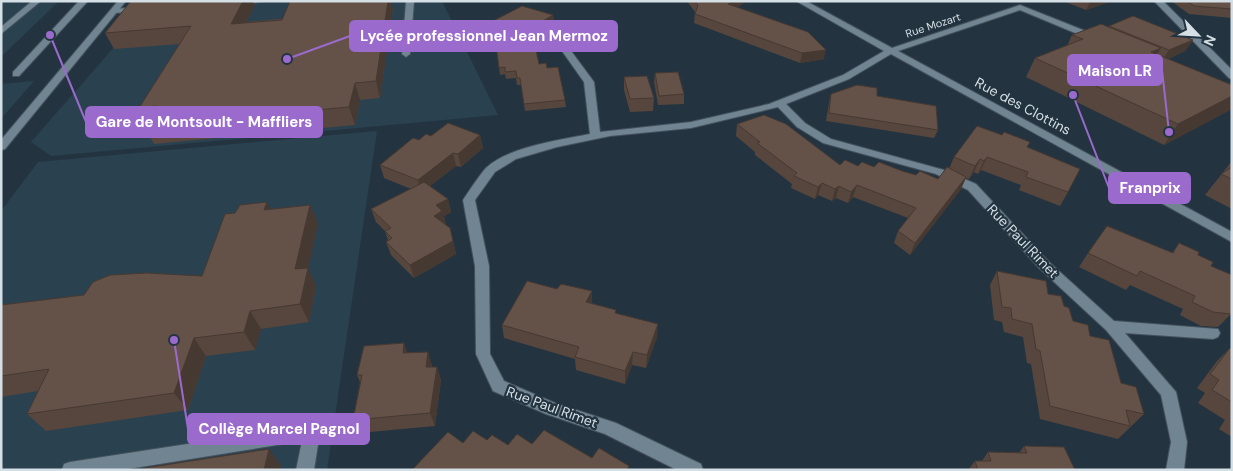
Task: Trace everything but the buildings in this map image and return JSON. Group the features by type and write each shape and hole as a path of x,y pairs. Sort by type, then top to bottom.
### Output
{"street":[{"path":"1,32 36,1"},
{"path":"16,74 84,1"},
{"path":"1,147 122,1"},
{"path":"226,4 263,1"},
{"path":"406,54 410,1"},
{"name":"Rue des Clottins","path":"800,1 1232,238"},
{"path":"1158,1 1232,76"},
{"name":"Rue Mozart","path":"890,51 1020,7 1107,44"},
{"path":"114,11 151,9"},
{"path":"554,34 589,82 595,136"},
{"name":"Rue Paul Rimet","path":"695,470 610,428 552,409 498,386 483,354 482,266 469,200 491,170 512,157 555,144 595,136 691,125 779,103 846,77 890,51"},
{"name":"Rue Paul Rimet","path":"779,103 801,125 827,141 940,172 972,187 1044,265 1111,326 1168,392 1179,442 1175,470"},
{"path":"1111,326 1212,333"},
{"path":"70,470 312,432 305,470"}],"shaded area":[{"path":"1,1 59,1 1,57"},
{"path":"190,1 442,1 498,115 51,156 31,142 152,4"},
{"path":"34,81 1,119 1,84"},
{"path":"377,131 327,470 1,470 1,211 38,162"}],"place":[{"name":"Gare de Montsoult - Maffliers","path":"50,35"},
{"name":"Lycée professionnel Jean Mermoz","path":"287,59"},
{"name":"Franprix","path":"1073,95"},
{"name":"Maison LR","path":"1169,132"},
{"name":"Collège Marcel Pagnol","path":"174,340"}]}
